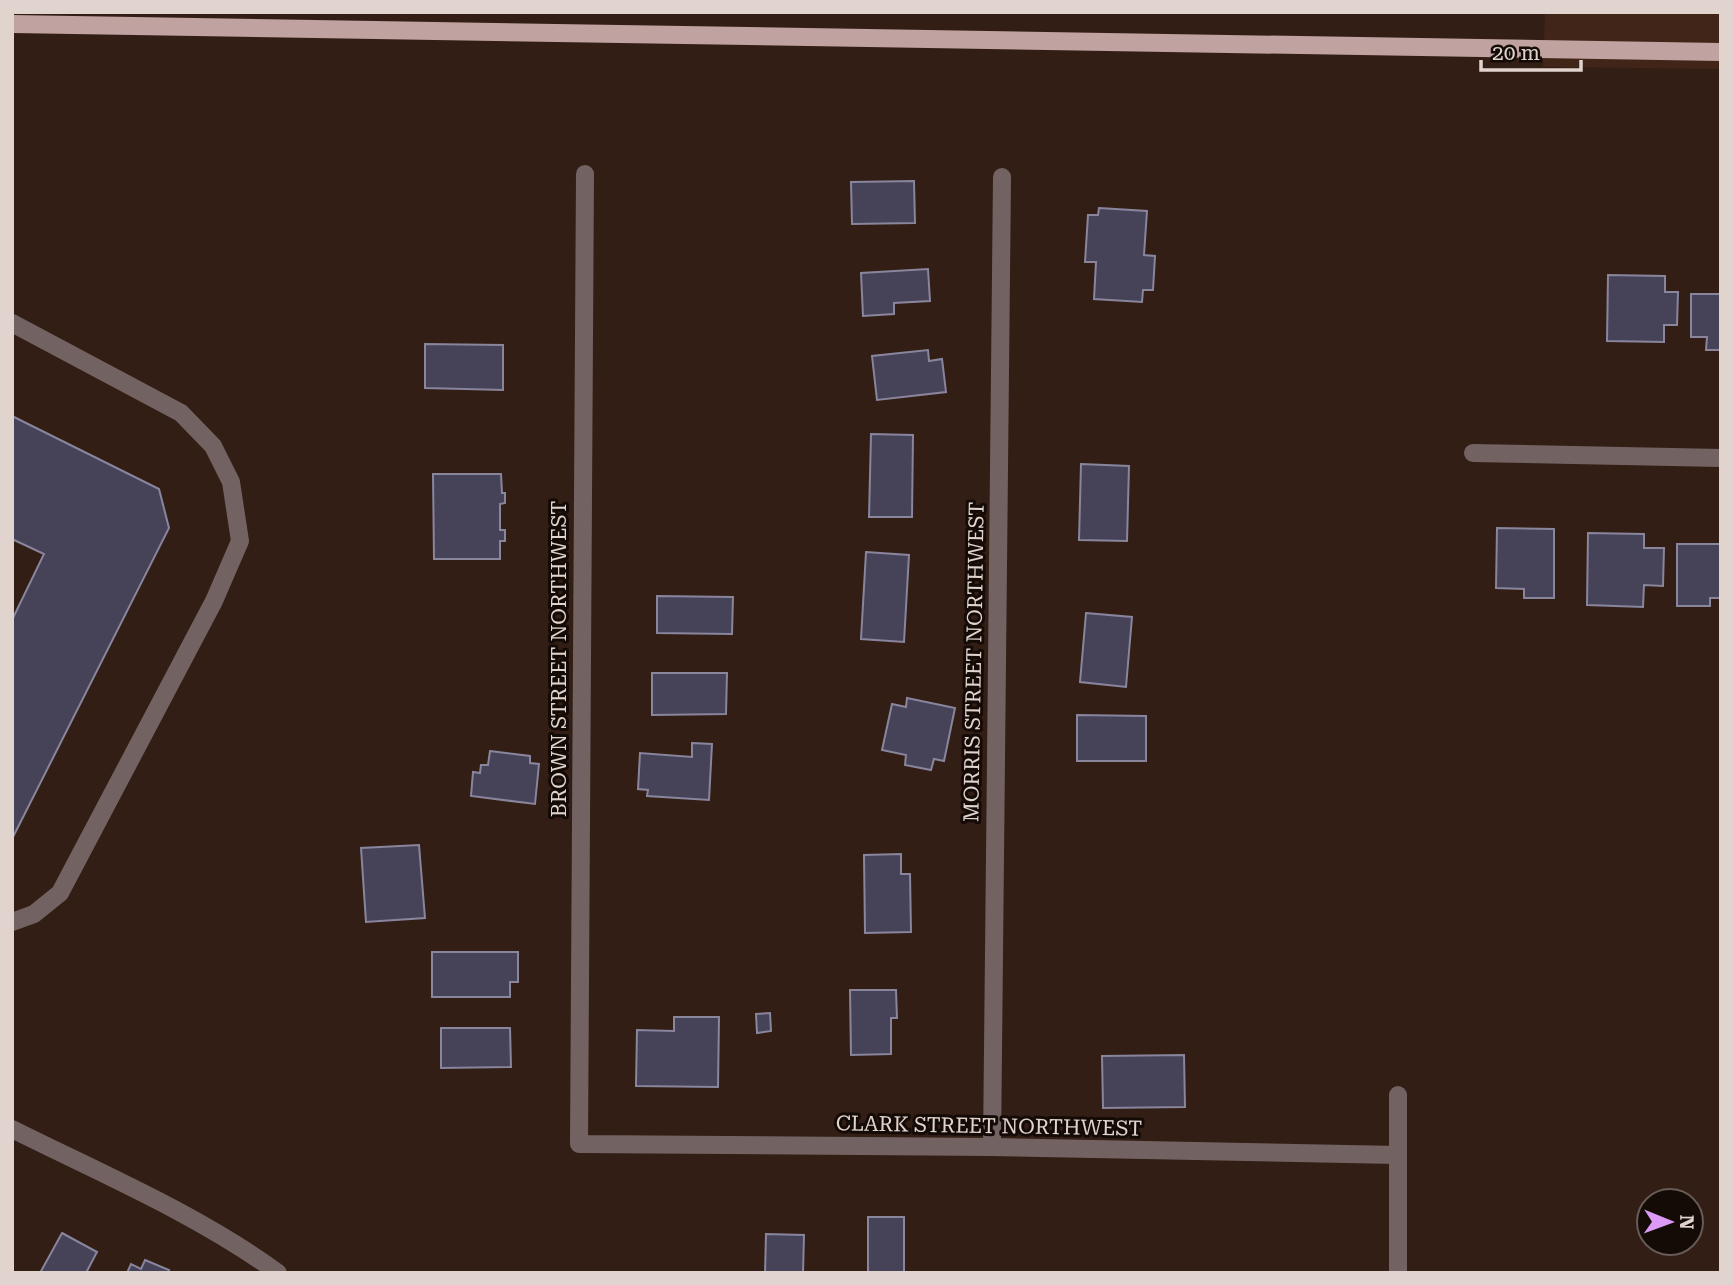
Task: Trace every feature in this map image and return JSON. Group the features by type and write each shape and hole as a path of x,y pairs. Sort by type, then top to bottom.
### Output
{"main road":[{"path":"12,24 1721,52"}],"street":[{"name":"BROWN STREET NORTHWEST","path":"579,1144 585,174"},
{"name":"MORRIS STREET NORTHWEST","path":"992,1147 1002,177"},
{"path":"12,323 181,412 213,446 231,482 240,541 214,601 60,893 34,914 12,922"},
{"path":"1473,453 1721,458"},
{"path":"1398,1095 1398,1273"},
{"path":"12,1129 193,1221 254,1255 278,1273"},
{"name":"CLARK STREET NORTHWEST","path":"579,1144 992,1147 1398,1155"}],"shaded area":[{"path":"1545,12 1721,12 1721,69 1543,67"}],"building":[{"path":"914,181 915,223 852,224 851,182"},
{"path":"1099,208 1147,211 1144,255 1155,256 1153,290 1143,290 1142,302 1094,299 1096,262 1085,262 1088,215 1098,215"},
{"path":"928,269 930,301 894,303 894,314 863,316 861,273"},
{"path":"1608,275 1665,276 1665,292 1678,292 1677,325 1664,325 1664,342 1607,341"},
{"path":"1691,294 1721,294 1721,350 1706,350 1707,337 1691,337"},
{"path":"425,344 503,345 503,390 425,388"},
{"path":"928,350 929,361 942,359 946,392 877,400 872,356"},
{"path":"12,416 159,489 169,528 12,839 12,620 44,554 12,539"},
{"path":"871,434 913,435 912,517 869,517"},
{"path":"1081,464 1129,466 1127,541 1079,540"},
{"path":"433,474 501,474 505,503 500,504 500,530 505,530 505,541 500,541 500,559 434,559"},
{"path":"1497,528 1554,529 1554,598 1524,598 1524,589 1496,588"},
{"path":"1588,533 1644,534 1644,548 1664,548 1663,586 1644,585 1643,607 1587,605"},
{"path":"1677,544 1721,544 1721,598 1710,598 1710,606 1677,606"},
{"path":"866,552 909,555 904,642 861,639"},
{"path":"657,596 733,597 732,634 657,633"},
{"path":"1086,613 1132,617 1126,687 1080,682"},
{"path":"652,673 727,673 726,714 652,715"},
{"path":"907,698 955,708 944,761 934,759 931,770 905,765 906,755 882,750 892,704 906,707"},
{"path":"1077,715 1146,716 1146,761 1077,761"},
{"path":"692,743 712,744 709,800 647,796 648,790 638,789 640,753 692,757"},
{"path":"490,751 530,756 530,763 539,764 535,804 471,796 473,772 480,773 481,765 488,765"},
{"path":"419,845 425,918 366,922 361,848"},
{"path":"901,854 901,874 910,874 911,932 865,933 864,855"},
{"path":"432,952 518,952 518,982 510,982 510,997 432,997"},
{"path":"850,990 896,990 897,1018 891,1018 891,1054 851,1055"},
{"path":"770,1013 771,1031 757,1033 756,1014"},
{"path":"674,1017 719,1017 718,1087 636,1086 637,1030 674,1031"},
{"path":"441,1028 510,1028 511,1067 441,1068"},
{"path":"1184,1055 1185,1107 1103,1108 1102,1056"},
{"path":"868,1217 904,1217 904,1273 868,1273"},
{"path":"62,1233 97,1252 86,1273 40,1273"},
{"path":"766,1234 804,1235 803,1273 765,1273"},
{"path":"145,1260 169,1270 168,1273 127,1273 131,1264 141,1269"}]}
